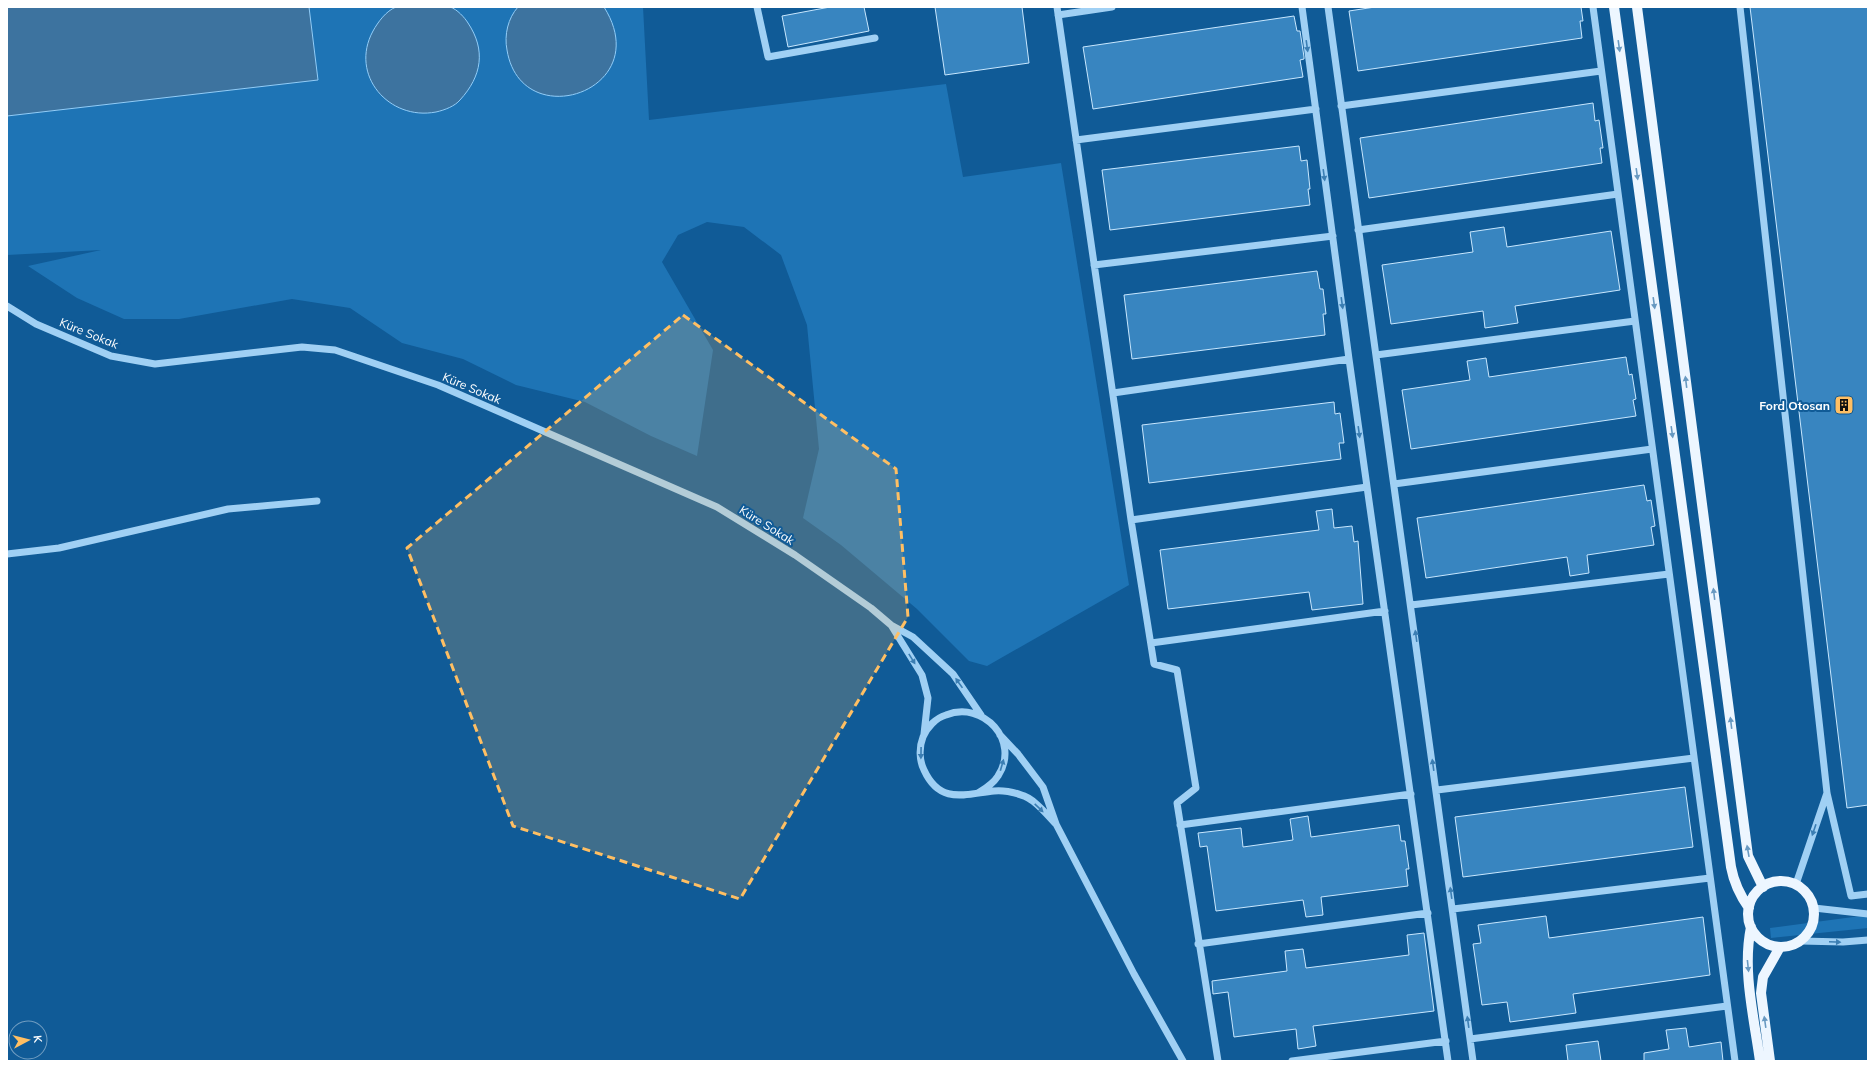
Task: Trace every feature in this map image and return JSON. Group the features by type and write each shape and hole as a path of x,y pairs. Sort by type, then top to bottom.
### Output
{"main road":[{"path":"1614,7 1731,867 1734,883 1749,908"},
{"path":"1637,7 1748,856 1763,887"},
{"path":"1751,927 1763,942 1771,946 1791,946 1801,941 1812,926 1814,908 1810,898 1804,890 1796,884 1786,881 1776,881 1763,887 1752,898 1749,908 1751,927 1747,962 1760,1061"},
{"path":"1770,1061 1761,993 1763,977 1780,947"}],"street":[{"path":"757,7 768,57 875,38"},
{"path":"1112,7 1057,11 1131,520 1154,664 1178,670 1196,788 1177,803 1198,944 1218,1061"},
{"path":"1302,7 1349,359 1448,1061"},
{"path":"1328,7 1437,790 1473,1061"},
{"path":"1593,7 1735,1061"},
{"path":"1740,7 1827,793 1851,896 1868,894"},
{"path":"1341,106 1601,71"},
{"path":"1076,140 1316,109"},
{"path":"1358,230 1618,194"},
{"path":"1094,265 1332,236"},
{"name":"Küre Sokak","path":"7,306 36,324 111,356 155,364 302,347 335,350 438,385 717,507 795,555 871,608 891,625"},
{"path":"1376,356 1635,321"},
{"path":"1113,394 1349,359"},
{"path":"1394,484 1652,449"},
{"path":"1131,520 1367,488"},
{"path":"7,554 59,548 228,509 317,502"},
{"path":"1411,605 1669,574"},
{"path":"1151,643 1385,611"},
{"path":"891,625 913,637 953,674 981,715"},
{"path":"891,625 922,675 928,698 920,751 922,765 927,778 937,788 950,794 964,796 996,791 1023,795 1056,824"},
{"path":"923,737 930,726 941,717 954,712 968,711 981,715 992,723 1000,735 1018,754 1043,787 1056,824 1134,974 1183,1061"},
{"path":"978,793 990,786 999,775 1004,762 1004,748 1000,735"},
{"path":"1437,790 1694,758"},
{"path":"1796,884 1827,793"},
{"path":"1180,825 1411,794"},
{"path":"1453,909 1710,878"},
{"path":"1814,908 1868,914"},
{"path":"1198,944 1428,913"},
{"path":"1801,941 1843,942 1868,940"},
{"path":"1470,1039 1728,1006"},
{"path":"1292,1061 1446,1041"}],"highlighted area":[{"path":"683,315 896,469 908,617 740,899 513,826 407,548"}],"shaded area":[{"path":"446,6 453,8 463,16 474,33 479,53 477,72 467,91 453,106 436,112 419,113 403,109 389,102 378,91 370,78 366,63 367,47 377,24 386,14 396,7"},
{"path":"7,7 309,7 318,80 7,116"},
{"path":"309,7 643,7 649,120 946,84 963,177 1061,163 1129,585 987,666 969,661 917,609 841,545 803,518 819,449 807,325 781,255 744,227 707,222 678,235 662,262 713,350 697,456 651,436 585,402 516,385 463,359 402,343 350,308 292,299 179,319 124,319 77,298 28,266 101,250 7,255 7,116 318,80"},
{"path":"518,7 604,7 616,36 613,61 600,80 581,92 558,96 536,91 517,76 507,50 506,38 509,21"},
{"path":"1868,915 1868,928 1771,938 1770,928"}],"building":[{"path":"830,7 864,7 869,31 788,47 782,16"},
{"path":"935,7 1022,7 1029,63 945,75"},
{"path":"1375,7 1581,7 1583,21 1580,21 1582,38 1358,71 1349,11"},
{"name":"Ford Otosan","path":"1750,7 1868,7 1868,805 1847,808"},
{"path":"1294,16 1297,31 1300,31 1304,57 1304,59 1300,60 1303,77 1093,109 1083,47"},
{"path":"1593,103 1595,121 1599,120 1603,148 1600,148 1602,163 1369,198 1360,138"},
{"path":"1299,146 1301,161 1307,160 1310,205 1110,230 1102,170"},
{"path":"1504,227 1507,247 1611,231 1620,290 1515,306 1518,323 1485,328 1483,311 1391,324 1382,265 1473,252 1470,232"},
{"path":"1317,271 1320,289 1323,289 1326,314 1323,314 1325,335 1132,359 1124,295"},
{"path":"1626,357 1629,375 1632,374 1636,399 1633,400 1636,416 1411,449 1402,390 1470,380 1467,361 1486,358 1489,377"},
{"path":"1334,402 1335,414 1340,413 1344,443 1339,443 1341,459 1149,483 1142,425"},
{"path":"1644,485 1647,501 1651,500 1655,526 1651,527 1654,545 1587,555 1589,573 1570,576 1567,557 1426,578 1417,518"},
{"path":"1332,509 1334,528 1352,526 1354,542 1358,541 1363,604 1312,610 1309,592 1168,609 1160,550 1319,530 1316,511"},
{"path":"1685,787 1693,847 1463,877 1455,817"},
{"path":"1308,816 1311,837 1399,825 1401,841 1405,841 1409,869 1406,869 1408,886 1321,897 1323,915 1306,917 1303,900 1216,911 1207,846 1200,847 1198,833 1241,828 1243,847 1293,840 1290,819"},
{"path":"1546,916 1549,938 1703,917 1710,975 1573,994 1576,1013 1510,1022 1507,1002 1482,1005 1473,944 1481,943 1478,925"},
{"path":"1424,933 1434,1011 1313,1026 1316,1046 1298,1049 1296,1029 1234,1037 1228,992 1213,994 1212,981 1287,971 1285,951 1303,949 1306,968 1409,955 1407,935"},
{"path":"1686,1028 1689,1047 1721,1042 1723,1061 1644,1061 1644,1053 1669,1049 1666,1030"},
{"path":"1598,1041 1601,1061 1568,1061 1566,1045"}],"place":[{"name":"Ford Otosan","path":"1844,405"}]}
